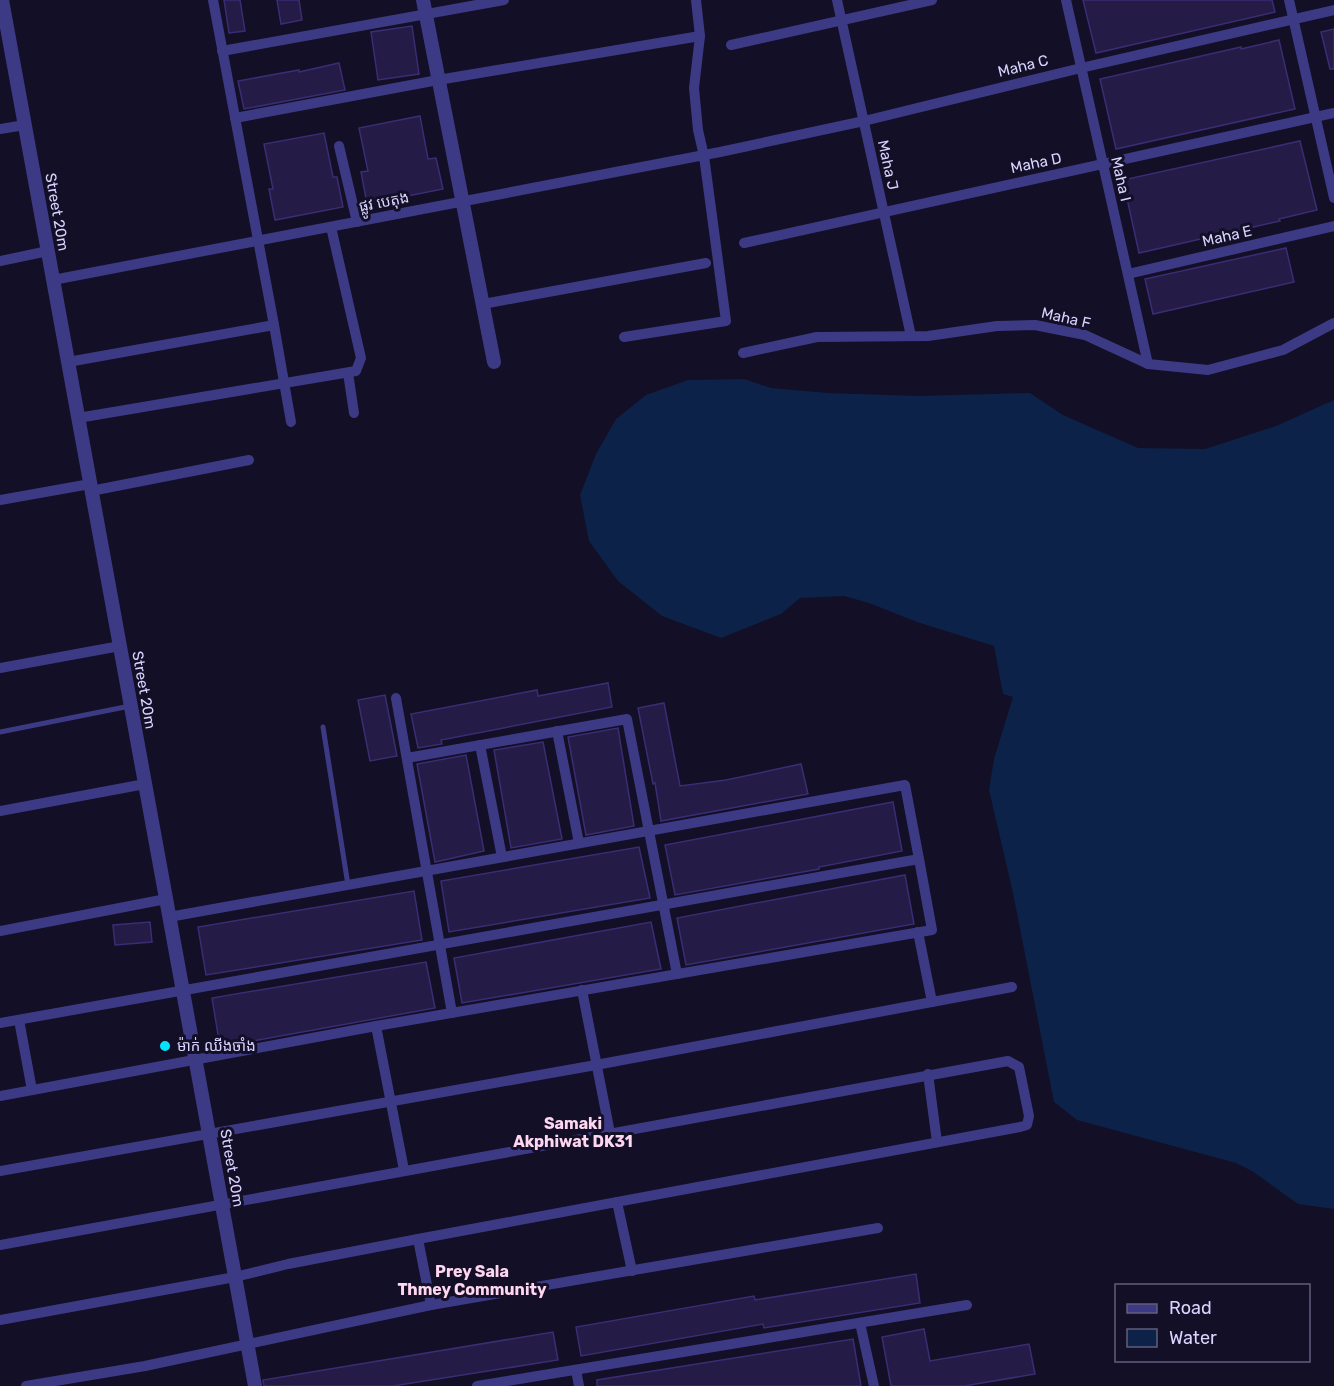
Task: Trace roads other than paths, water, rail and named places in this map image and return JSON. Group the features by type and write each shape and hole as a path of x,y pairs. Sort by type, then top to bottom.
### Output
{"street":[{"name":"Street 20m","path":"2,0 7,64 25,124 255,1386"},
{"path":"213,0 291,422"},
{"path":"222,51 424,7 504,0"},
{"path":"624,337 726,321 694,88 700,36 696,0"},
{"name":"Maha J","path":"837,0 911,336"},
{"path":"731,45 932,0"},
{"name":"Maha I","path":"1066,0 1148,364"},
{"path":"1289,0 1334,198"},
{"path":"424,7 494,362"},
{"name":"Maha C","path":"720,152 864,121 1334,10"},
{"path":"235,118 438,80 700,36"},
{"name":"Maha D","path":"744,243 1334,113"},
{"path":"0,129 25,124"},
{"path":"339,146 357,222"},
{"name":"ផ្លូវ បេតុង","path":"53,280 720,152"},
{"name":"Maha E","path":"1128,274 1334,226"},
{"path":"78,418 356,371 361,358 331,227"},
{"path":"0,261 48,251"},
{"path":"483,304 706,263"},
{"name":"Maha F","path":"742,353 817,337 928,336 997,326 1035,325 1085,335 1148,364 1209,370 1283,350 1334,323"},
{"path":"68,362 274,324"},
{"path":"348,373 354,413"},
{"path":"0,500 91,488 249,460"},
{"path":"0,668 120,646"},
{"path":"396,698 452,1012"},
{"path":"407,758 627,719 677,974"},
{"path":"557,731 579,843"},
{"path":"480,745 502,857"},
{"path":"0,811 145,784"},
{"path":"0,1096 452,1012 932,930 904,785 169,917"},
{"path":"0,1023 919,859"},
{"path":"0,931 166,898"},
{"path":"918,933 932,1002"},
{"path":"0,1171 596,1065 1012,987"},
{"path":"582,990 610,1133"},
{"path":"19,1020 32,1090"},
{"path":"376,1026 404,1170"},
{"path":"0,1245 1008,1061 1019,1067 1029,1116 1027,1125 0,1320"},
{"path":"928,1074 937,1142"},
{"path":"617,1202 632,1271"},
{"path":"26,1386 145,1366 431,1305 878,1228"},
{"path":"418,1239 431,1305"},
{"path":"477,1386 967,1305"},
{"path":"860,1323 874,1386"},
{"path":"576,1370 579,1386"}],"lane":[{"path":"0,732 130,706"},
{"path":"323,727 348,885"}],"water":[{"path":"744,379 771,388 828,393 917,396 1030,393 1063,415 1138,448 1205,449 1276,426 1334,400 1334,1209 1298,1204 1252,1171 1236,1163 1077,1120 1054,1102 1013,893 989,790 994,759 1013,697 1003,694 994,646 844,596 800,598 781,614 721,638 662,616 618,581 589,541 580,495 596,454 616,419 646,395 688,380"}],"place":[{"name":"ម៉ាក់ ឈីងចាំង","path":"165,1046"}],"district":[{"name":"Samaki Akphiwat DK31","path":"573,1132"},
{"name":"Prey Sala Thmey Community","path":"472,1280"}]}
